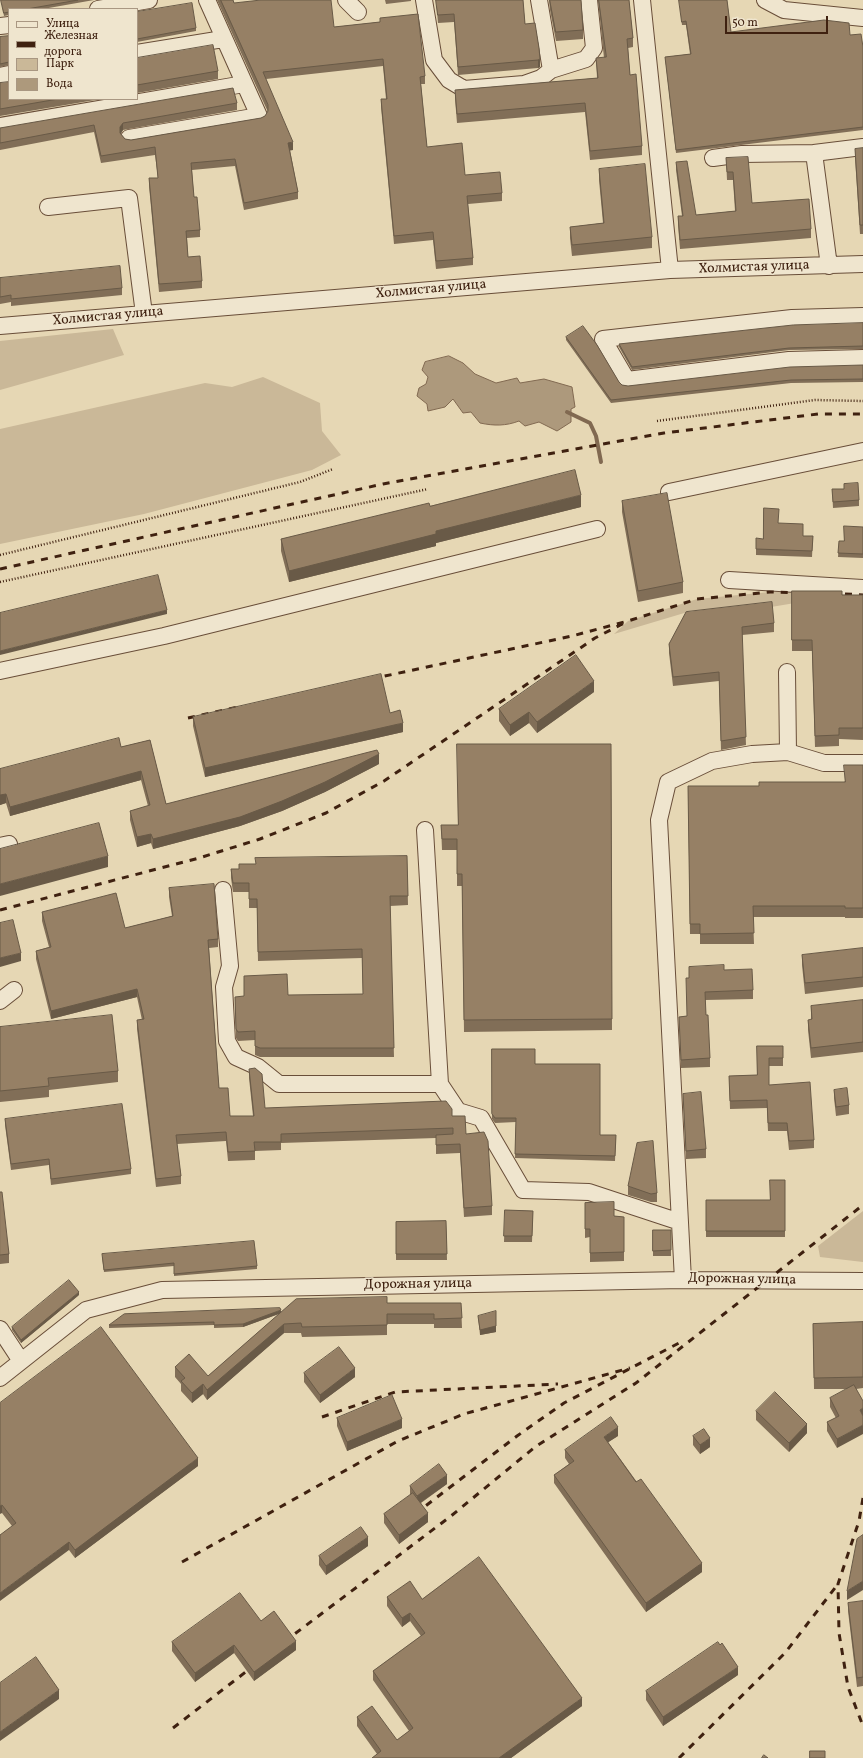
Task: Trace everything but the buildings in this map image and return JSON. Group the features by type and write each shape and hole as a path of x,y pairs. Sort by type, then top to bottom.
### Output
{"street":[{"path":"104,8 149,0"},
{"path":"129,138 259,116 223,39 207,0"},
{"path":"346,0 358,12"},
{"path":"424,0 434,60 449,80 464,89 524,84 541,78 551,70 586,59 594,48 589,0"},
{"path":"539,0 551,70"},
{"path":"642,0 670,270"},
{"path":"765,0 784,10 863,18"},
{"path":"138,53 223,39"},
{"path":"0,126 244,84"},
{"path":"713,158 742,154 814,153 863,147"},
{"path":"814,153 829,266"},
{"path":"48,207 129,198 144,314"},
{"name":"Холмистая улица","path":"0,326 670,270 863,264"},
{"path":"863,316 792,318 603,339 627,380 789,360 863,358"},
{"path":"669,492 863,452"},
{"path":"0,671 164,636 597,529"},
{"path":"729,580 863,588"},
{"path":"787,672 788,752"},
{"path":"683,1280 660,820 668,782 712,761 752,754 788,752 824,763 863,764"},
{"path":"425,830 440,1084 458,1111 481,1118 523,1190 589,1192 680,1222"},
{"path":"223,890 230,966 224,987 227,1041 236,1057 258,1067 279,1084 440,1084"},
{"path":"0,1001 14,990"},
{"name":"Дорожная улица","path":"0,1378 86,1310 162,1290 683,1280 863,1281"},
{"path":"0,1329 21,1361"}],"path":[{"path":"657,421 815,400 863,401"},
{"path":"0,555 300,482 333,469"},
{"path":"0,582 428,489"}],"green space":[{"path":"113,329 124,355 0,390 0,341"},
{"path":"263,377 320,403 322,431 341,455 312,470 144,514 0,544 0,429 205,383 232,387"},
{"path":"770,592 797,592 795,603 753,610 691,611 614,634 628,621 697,599"},
{"path":"863,1211 863,1262 820,1257 818,1246"}],"water":[{"path":"449,356 463,363 475,374 496,383 517,378 520,383 544,379 572,387 575,407 571,409 571,422 557,431 539,422 525,426 519,421 509,424 490,425 480,423 471,412 463,413 453,399 445,407 428,411 427,404 417,396 419,388 426,384 428,377 422,370 425,362"}],"waterway":[{"path":"567,412 590,423 596,436 601,462"}],"railway":[{"path":"0,569 383,484 664,433 818,414 863,414"},
{"path":"371,679 572,636 628,621 697,599 770,592 803,593"},
{"path":"831,593 863,595"},
{"path":"0,910 199,858 260,839 326,813 384,781 595,638 628,621"},
{"path":"188,718 238,707"},
{"path":"284,1642 451,1516 535,1447 636,1383 863,1205"},
{"path":"415,1514 517,1436 564,1403 679,1343"},
{"path":"182,1562 398,1441 464,1414 630,1368"},
{"path":"322,1417 395,1392 558,1384"},
{"path":"863,1498 859,1521 838,1584 839,1633 848,1687 863,1726"},
{"path":"679,1758 785,1653 838,1584"},
{"path":"173,1728 256,1664"}]}
